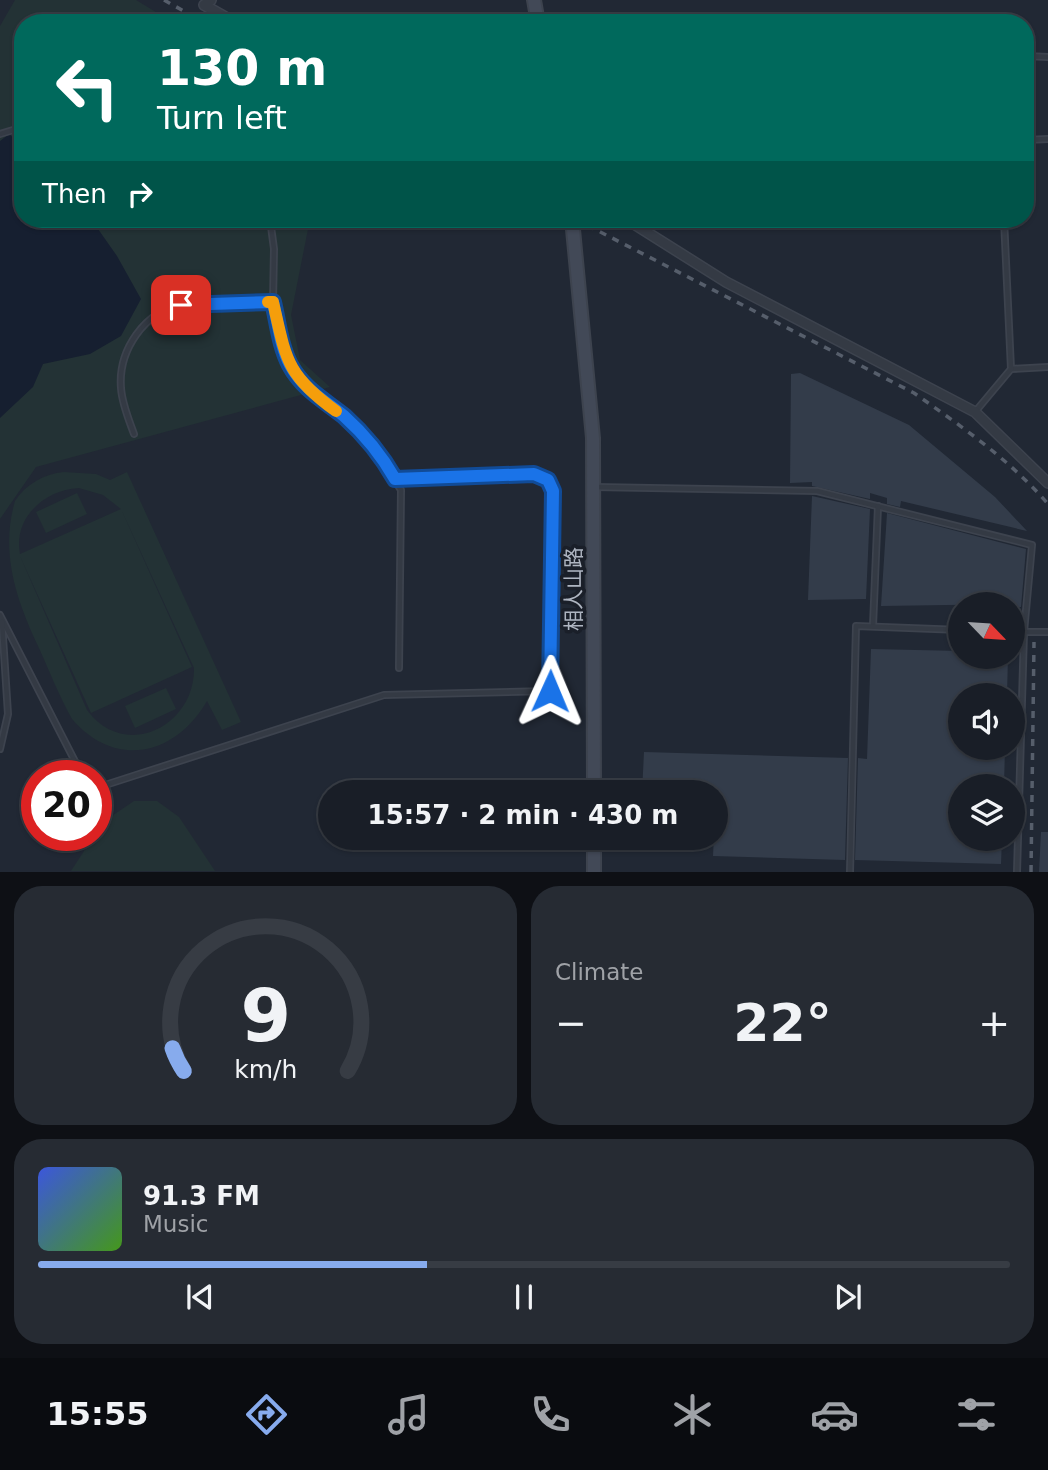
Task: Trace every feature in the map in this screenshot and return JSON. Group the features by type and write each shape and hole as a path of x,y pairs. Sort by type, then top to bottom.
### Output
{"street":[{"path":"211,0 204,5 220,14"},
{"name":"相人山路","path":"573,228 593,438 594,780"},
{"path":"640,228 726,282 975,412 1048,483"},
{"path":"594,850 594,872"}],"lane":[{"path":"271,228 274,249 273,302 284,353 308,390 345,417 372,445 401,490 399,668"},
{"path":"975,412 1012,369 1004,228"},
{"path":"134,434 123,402 121,373 130,345 146,323 160,313 181,305 273,302"},
{"path":"1012,369 1048,367"},
{"path":"112,783 384,695 550,691 553,491 550,482 534,474 395,479"},
{"path":"593,487 817,491 1032,545 1026,610"},
{"path":"873,626 878,506"},
{"path":"0,749 8,713 1,617"},
{"path":"1,617 74,760"},
{"path":"850,872 856,625 948,629"},
{"path":"1026,632 1048,632"},
{"path":"1017,872 1023,669"}],"shaded area":[{"path":"15,0 136,0 159,14 14,14 14,228 308,228 291,315 300,360 330,387 36,467 0,519 0,26"},
{"path":"127,472 241,722 222,730 207,701 179,734 162,744 126,750 107,745 89,735 72,719 23,611 10,557 9,539 15,501 30,485 57,473 96,474 110,480","holes":["79,488 103,495 121,509 20,554 19,541 26,518 43,500 54,494","121,509 194,668 191,689 183,707 170,721 155,730 137,735 119,733 102,725 87,710 20,556 91,713 192,667"]},
{"path":"77,493 87,514 46,533 36,512"},
{"path":"166,688 176,709 135,728 125,706"},
{"path":"134,801 157,801 179,817 215,871 71,871 84,851 112,851 112,816"}],"water":[{"path":"9,134 14,138 14,228 97,228 141,299 121,336 90,354 43,364 33,387 0,418 0,141"}],"building":[{"path":"800,373 909,425 995,497 1027,531 901,501 900,507 887,504 887,498 870,493 870,499 812,486 812,482 790,483 791,374"},
{"path":"812,496 870,509 866,599 808,600"},
{"path":"887,513 1026,549 1022,592 948,592 948,605 881,606"},
{"path":"871,649 948,651 948,669 1008,669 1007,683 948,683 948,760 1005,760 1004,774 948,774 948,851 1002,851 1001,864 855,860 858,758 867,759"},
{"path":"644,752 848,758 845,860 713,856 713,850 728,850 728,780 643,780"},
{"path":"1041,832 1048,832 1048,872 1039,872"}],"railway":[{"path":"164,0 189,14"},
{"path":"593,228 914,393 1001,458 1048,504"},
{"path":"1031,872 1034,642"}],"slow traffic":[{"path":"268,302 273,302 284,353 291,367 308,390 336,411"}],"route":[{"path":"181,305 208,302 273,302 284,353 291,367 308,390 345,417 372,445 395,479 534,474 548,480 553,491 550,691"}]}
